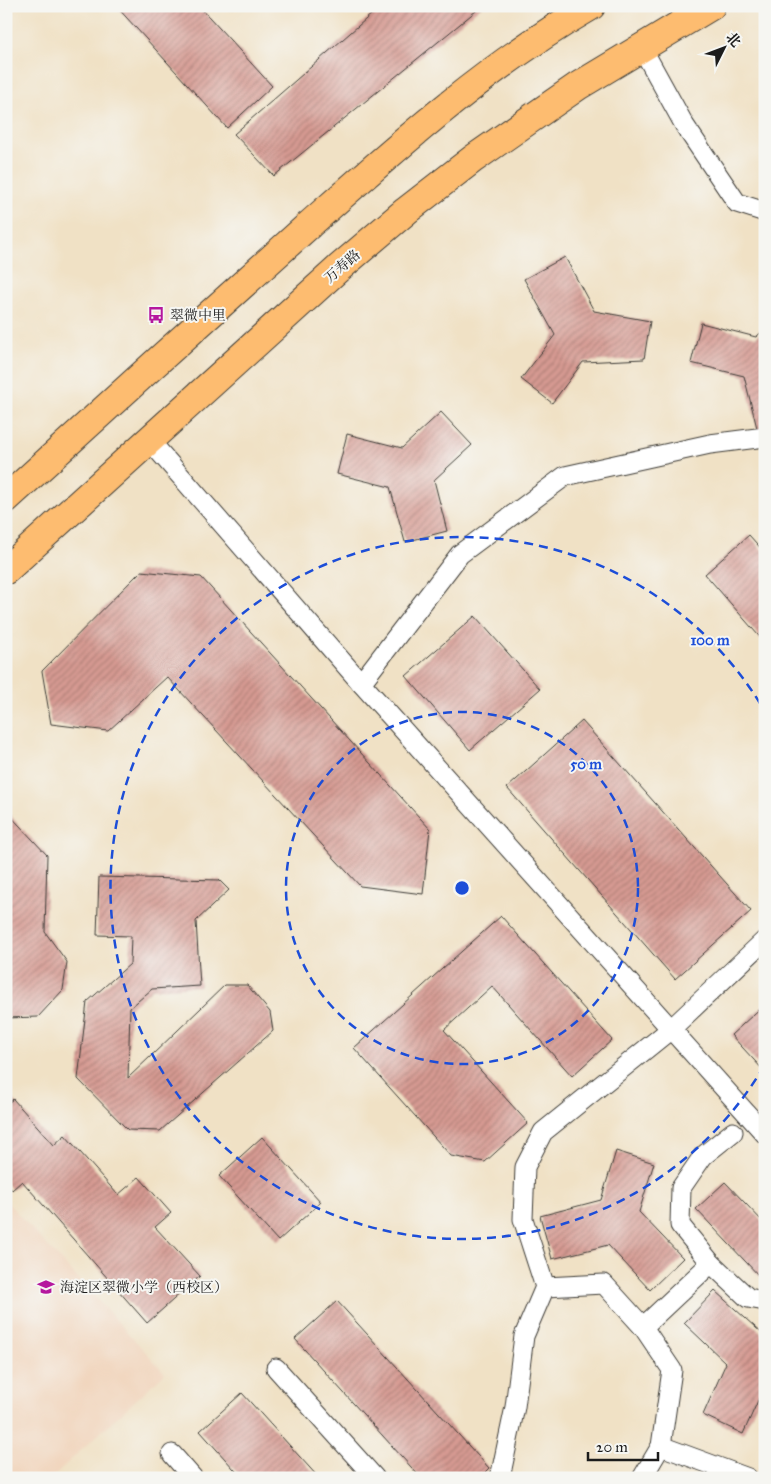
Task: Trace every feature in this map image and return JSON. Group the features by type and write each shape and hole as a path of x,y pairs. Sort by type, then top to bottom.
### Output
{"main road":[{"path":"6,499 196,326 469,86 559,24 591,6"},
{"name":"万寿路","path":"6,570 339,268 406,211 473,159 571,91 711,6"}],"street":[{"path":"642,48 684,126 737,203 765,212"},
{"path":"361,683 460,554 565,476 710,444 765,437"},
{"path":"150,441 361,683 765,1134"},
{"path":"500,1478 515,1406 524,1336 545,1287 523,1219 525,1167 542,1132 671,1029 765,940"},
{"path":"733,1132 703,1156 681,1188 680,1225 711,1263 748,1298 765,1301"},
{"path":"643,1327 711,1263"},
{"path":"545,1287 604,1284 643,1327 672,1370 661,1446 642,1478"},
{"path":"276,1368 375,1478"},
{"path":"661,1446 748,1478"},
{"path":"172,1454 193,1478"}],"shaded area":[{"name":"海淀区翠微小学（西校区）","path":"6,1201 165,1373 51,1478 6,1478"}],"building":[{"path":"116,6 199,6 272,86 227,128"},
{"path":"381,6 482,6 274,176 234,134"},
{"path":"565,257 594,311 650,321 644,359 583,362 552,403 521,379 555,335 524,279"},
{"path":"701,323 756,337 765,329 765,430 758,432 744,376 691,363"},
{"path":"441,412 472,445 434,480 447,531 405,542 390,487 337,474 347,434 402,448"},
{"path":"749,535 765,553 765,643 705,574"},
{"path":"141,571 201,577 430,829 423,894 360,886 167,677 108,731 51,724 42,671"},
{"path":"475,616 540,689 470,750 406,676"},
{"path":"582,721 751,911 675,979 507,788"},
{"path":"6,811 47,855 45,932 67,962 63,990 38,1017 6,1018"},
{"path":"99,877 219,880 229,890 196,921 200,986 152,989 130,1008 128,1078 225,985 247,985 270,1012 273,1031 160,1131 128,1130 78,1079 87,1002 130,964 131,936 97,935"},
{"path":"501,916 612,1040 572,1076 492,986 444,1030 528,1123 485,1162 451,1156 354,1048"},
{"path":"765,1004 765,1072 731,1035"},
{"path":"13,1099 54,1145 65,1135 118,1195 139,1177 171,1213 155,1227 200,1276 147,1323 22,1181 12,1190 6,1183 6,1105"},
{"path":"262,1137 321,1202 278,1241 219,1176"},
{"path":"616,1151 654,1163 639,1212 683,1258 650,1290 608,1245 552,1259 540,1216 601,1200"},
{"path":"725,1182 765,1224 765,1274 761,1278 696,1209"},
{"path":"715,1291 765,1336 765,1385 743,1434 703,1415 726,1363 684,1323"},
{"path":"337,1301 489,1468 479,1478 421,1478 295,1339"},
{"path":"242,1393 319,1478 242,1478 200,1431"}],"place":[{"name":"翠微中里","path":"156,315"},
{"name":"海淀区翠微小学（西校区）","path":"46,1287"}]}
